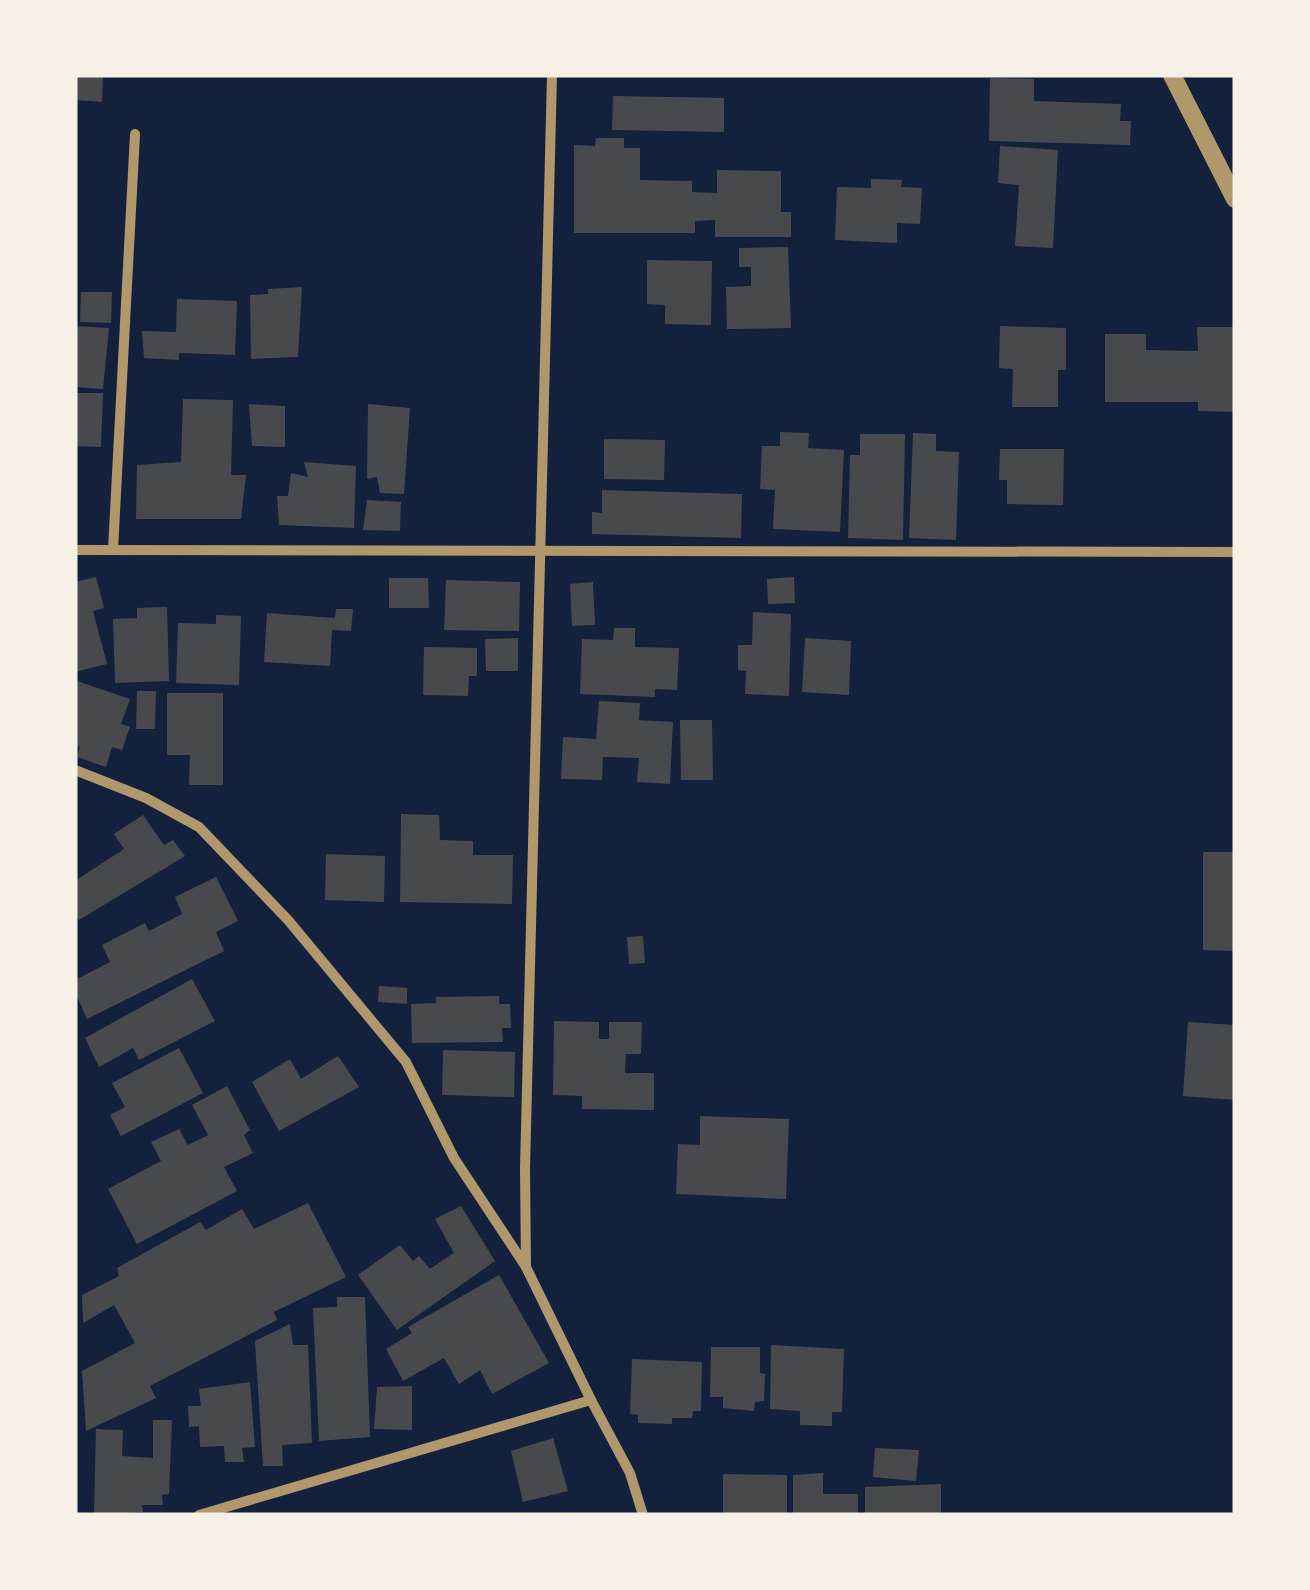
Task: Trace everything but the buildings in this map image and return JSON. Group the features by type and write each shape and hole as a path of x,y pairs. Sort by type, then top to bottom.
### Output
{"street":[{"path":"526,1267 552,75"},
{"path":"1172,75 1235,199"},
{"path":"113,550 135,134"},
{"path":"75,550 1235,552"},
{"path":"75,770 146,798 199,827 288,920 406,1062 454,1158 526,1267 630,1473 643,1515"},
{"path":"199,1515 590,1400"}]}
